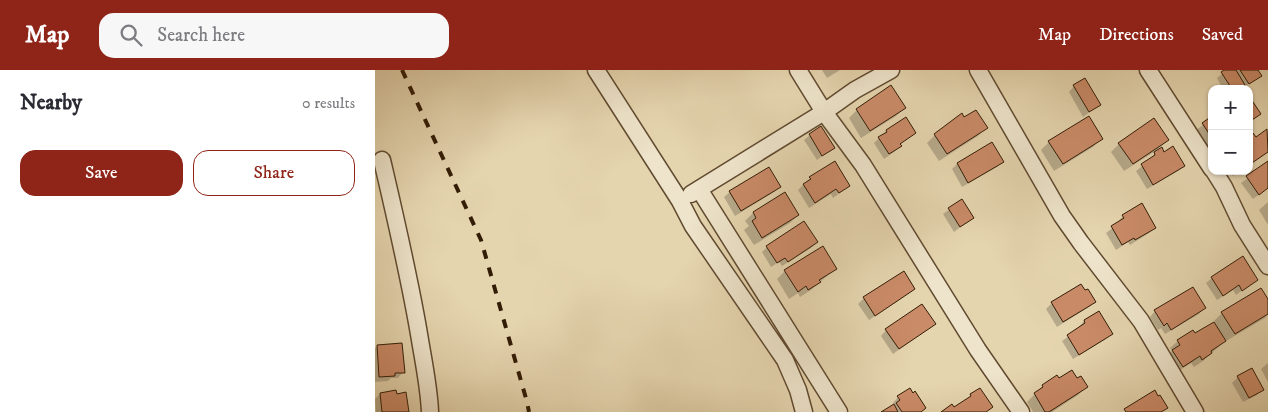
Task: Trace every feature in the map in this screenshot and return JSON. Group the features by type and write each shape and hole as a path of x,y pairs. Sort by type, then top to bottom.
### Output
{"street":[{"path":"597,70 680,201 693,226 785,360 798,390 804,412"},
{"path":"798,70 824,112 863,165 979,350 1021,412"},
{"path":"680,201 824,112 855,90 891,70"},
{"path":"978,70 1062,216 1141,321 1195,412"},
{"path":"1148,70 1208,162"},
{"path":"382,160 402,244 416,317 429,394 430,412"},
{"path":"1216,175 1242,225 1268,266"},
{"path":"699,189 839,412"}],"building":[{"path":"1224,70 1236,70 1245,85 1229,85 1221,72"},
{"path":"1240,70 1258,70 1262,76 1249,84"},
{"path":"1085,78 1101,105 1089,112 1073,85"},
{"path":"891,85 906,108 870,131 856,109"},
{"path":"1253,102 1261,114 1253,119"},
{"path":"976,110 988,128 947,154 934,134 962,113 964,117"},
{"path":"1089,116 1103,139 1063,164 1048,141"},
{"path":"906,117 916,133 900,144 902,146 889,154 878,137"},
{"path":"1154,118 1169,140 1133,164 1118,143"},
{"path":"1208,119 1208,132 1202,123"},
{"path":"821,126 835,148 822,156 809,134"},
{"path":"1267,129 1268,152 1253,162 1253,133 1256,137"},
{"path":"992,142 1004,162 968,183 957,163"},
{"path":"1173,146 1185,166 1153,185 1141,164 1155,155 1154,152 1162,147 1164,152"},
{"path":"835,161 850,186 839,193 836,189 815,203 803,184 811,179 809,177"},
{"path":"1268,161 1268,188 1259,195 1246,176 1253,175 1253,171"},
{"path":"769,167 781,187 741,211 729,191"},
{"path":"785,192 799,215 762,238 752,221 756,218 753,212"},
{"path":"962,199 974,218 960,227 948,208"},
{"path":"1142,203 1156,228 1122,245 1111,226 1124,218 1122,215"},
{"path":"804,221 818,242 788,262 785,258 777,263 766,246"},
{"path":"823,246 837,269 819,280 821,282 808,290 806,286 798,292 784,270"},
{"path":"1243,256 1258,280 1242,291 1239,285 1223,296 1211,277"},
{"path":"904,271 915,289 875,316 863,297"},
{"path":"1081,284 1085,290 1088,289 1096,302 1063,322 1051,302"},
{"path":"1193,287 1206,308 1171,330 1167,323 1164,326 1154,310"},
{"path":"1261,288 1268,299 1268,314 1235,334 1221,312"},
{"path":"922,304 936,324 899,349 885,329"},
{"path":"1099,311 1113,334 1079,355 1067,335 1085,323 1084,320"},
{"path":"1214,322 1226,341 1202,360 1200,356 1183,367 1172,350 1180,345 1177,340 1193,330 1195,333"},
{"path":"402,343 405,373 395,373 395,376 379,377 377,345"},
{"path":"1252,368 1264,390 1249,398 1237,376"},
{"path":"1072,370 1077,378 1081,376 1088,387 1049,412 1045,412 1034,393 1057,375 1059,378"},
{"path":"910,388 913,393 915,391 926,408 921,412 902,412 896,403 900,400 897,396"},
{"path":"980,388 993,407 986,412 941,412 952,404 954,407"},
{"path":"396,390 397,394 406,392 409,412 382,412 380,393"},
{"path":"1155,390 1168,408 1161,412 1126,412 1124,409"},
{"path":"894,404 898,412 881,412"}],"railway":[{"path":"402,70 481,240 529,412"}]}
